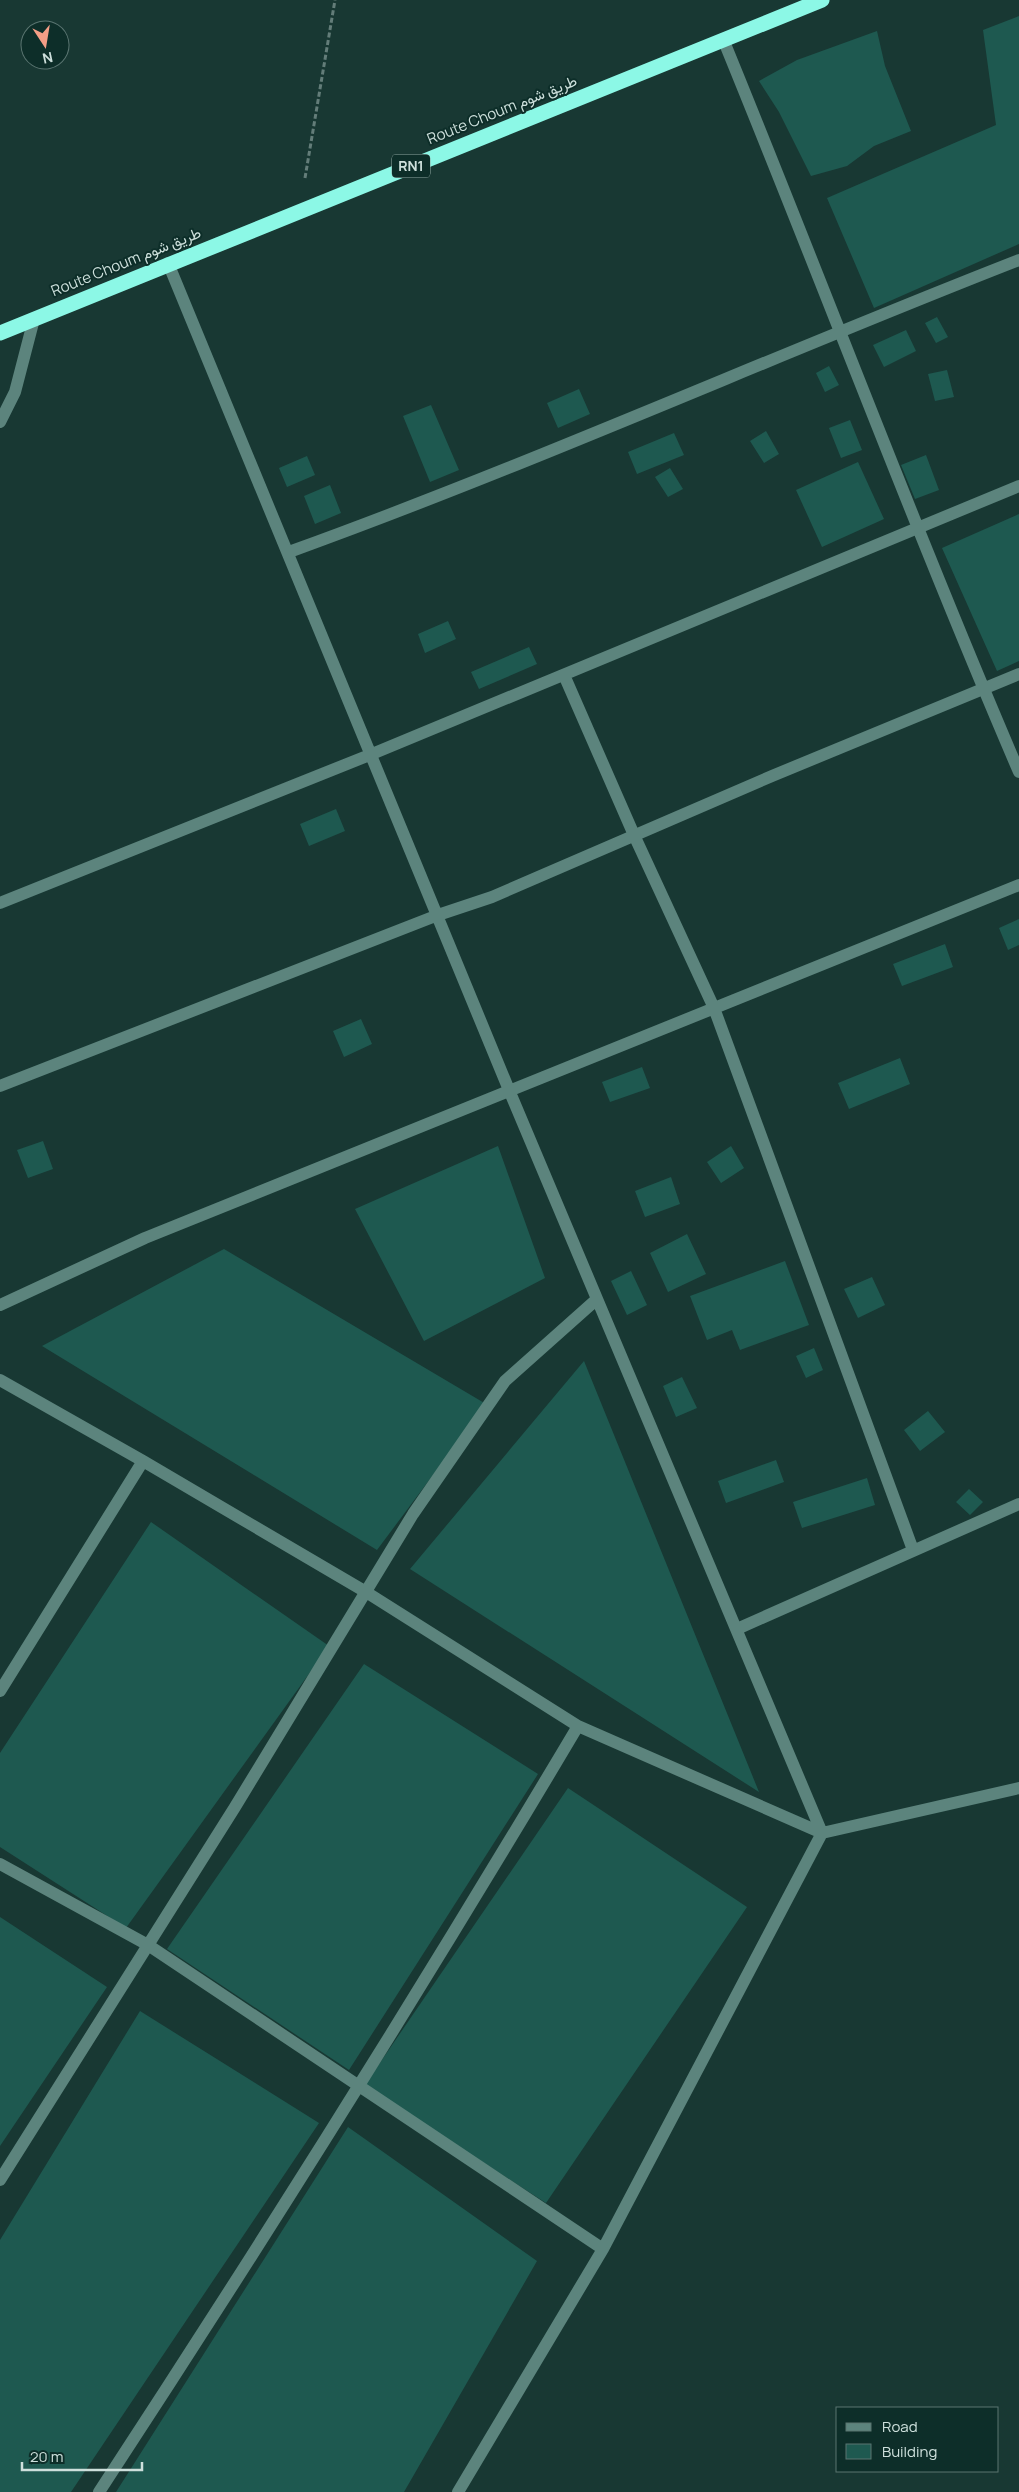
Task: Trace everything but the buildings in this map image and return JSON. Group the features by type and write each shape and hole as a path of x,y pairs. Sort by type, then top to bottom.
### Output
{"highway":[{"name":"Route Choum طريق شوم","path":"0,332 822,0"}],"street":[{"path":"724,40 840,330 916,529 1019,772"},
{"path":"289,552 412,507 840,330 1019,260"},
{"path":"168,263 289,552 509,1090 822,1833"},
{"path":"0,422 15,392 34,319"},
{"path":"0,903 372,754 1019,486"},
{"path":"0,1086 438,915 492,897 634,835 1019,674"},
{"path":"564,675 634,835 714,1008 913,1550"},
{"path":"0,1305 144,1238 1019,885"},
{"path":"0,2180 148,1945 413,1514 505,1380 597,1299"},
{"path":"0,1380 143,1461 366,1592 578,1726 822,1833 1019,1788"},
{"path":"0,1691 143,1461"},
{"path":"737,1629 1019,1504"},
{"path":"99,2492 221,2305 445,1948 578,1726"},
{"path":"458,2492 603,2250 822,1833"},
{"path":"0,1864 148,1945 603,2250"}],"path":[{"path":"299,210 335,0"}]}
